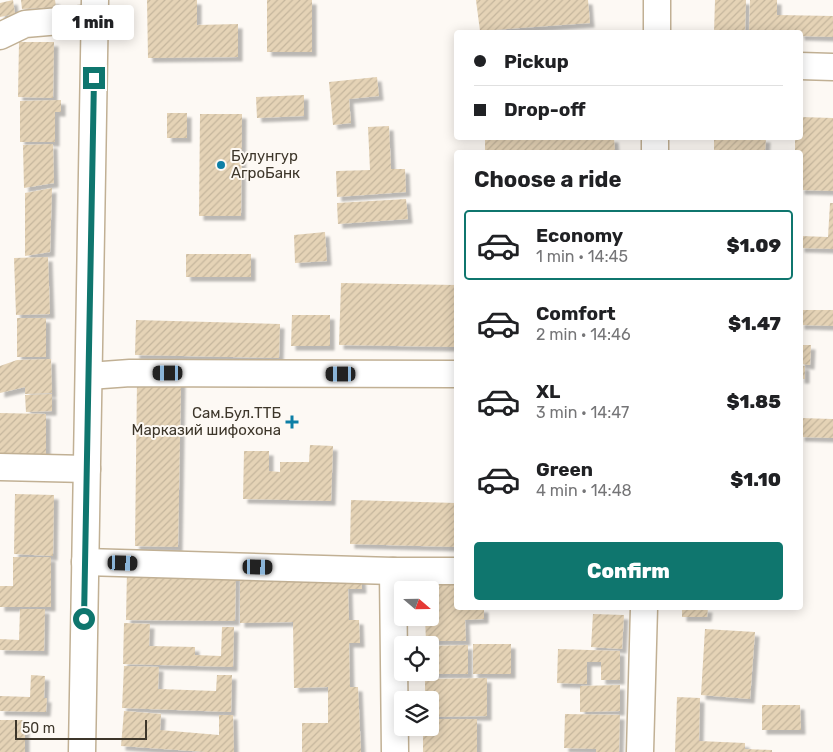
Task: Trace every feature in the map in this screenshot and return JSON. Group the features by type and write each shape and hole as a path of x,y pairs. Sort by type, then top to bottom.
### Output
{"street":[{"path":"657,0 657,30"},
{"path":"0,36 26,24 95,9 82,752"},
{"path":"803,66 833,67"},
{"path":"89,376 130,373 454,374"},
{"path":"0,467 87,469"},
{"path":"85,562 454,571"},
{"path":"393,571 395,752"},
{"path":"640,752 644,610"}],"building":[{"path":"13,0 15,14 0,17 0,3"},
{"path":"21,0 55,0 56,7 22,9"},
{"path":"147,0 197,0 197,25 238,24 238,57 148,58"},
{"path":"267,0 312,0 312,52 267,52"},
{"path":"476,0 588,0 590,23 480,30"},
{"path":"715,0 746,0 745,30 714,30"},
{"path":"750,0 777,0 777,15 833,16 833,37 803,36 803,30 749,30"},
{"path":"19,42 54,42 53,98 18,97"},
{"path":"377,77 379,96 349,99 351,123 333,125 329,82"},
{"path":"304,95 304,116 257,118 256,97"},
{"path":"61,100 61,112 55,112 55,142 20,142 20,101"},
{"path":"167,113 187,113 187,138 167,138"},
{"name":"Булунгур АгроБанк","path":"200,114 242,114 241,216 199,216"},
{"path":"803,117 833,118 833,191 803,190 803,150 795,150 795,140 803,140"},
{"path":"389,126 391,169 405,169 406,192 337,197 336,171 370,170 368,127"},
{"path":"485,140 614,140 615,150 485,150"},
{"path":"714,140 766,140 765,150 714,150"},
{"path":"53,144 54,183 24,188 23,145"},
{"path":"52,188 50,252 25,256 25,193"},
{"path":"406,199 408,219 338,224 337,203"},
{"path":"830,203 833,203 833,249 803,248 803,236 828,237"},
{"path":"325,232 327,261 295,263 294,235"},
{"path":"186,254 251,254 251,277 186,277"},
{"path":"48,257 50,314 16,315 14,258"},
{"path":"341,283 454,285 454,347 339,345"},
{"path":"803,310 833,310 833,326 803,325"},
{"path":"292,315 330,315 330,346 291,346"},
{"path":"17,318 46,318 46,357 17,357"},
{"path":"136,320 280,324 279,358 135,355"},
{"path":"803,345 811,345 810,365 803,364"},
{"path":"51,359 52,393 25,394 25,387 0,393 0,366 17,360"},
{"path":"803,366 805,366 805,379 803,379"},
{"path":"137,381 181,381 178,547 135,546"},
{"path":"52,394 52,411 26,412 25,395"},
{"path":"0,413 46,414 46,462 0,461"},
{"path":"803,418 833,419 833,438 803,437"},
{"path":"310,445 333,446 331,501 243,499 244,451 269,451 269,471 280,472 280,462 309,462"},
{"path":"15,494 54,495 53,556 14,554"},
{"path":"351,500 454,503 454,547 350,544"},
{"path":"13,557 51,557 51,607 0,607 0,586 13,586"},
{"path":"127,571 236,572 235,621 126,620"},
{"path":"240,572 361,575 362,589 348,589 349,620 359,620 360,643 349,643 350,687 358,687 361,752 302,752 302,723 328,723 328,687 294,688 293,622 240,623"},
{"path":"454,573 454,610 484,610 484,619 465,620 466,641 439,641 439,636 426,636 425,626 439,626 439,581 425,581 425,574"},
{"path":"20,609 45,609 44,651 0,650 0,639 19,640"},
{"path":"682,610 708,610 707,617 682,617"},
{"path":"593,614 624,615 622,649 591,647"},
{"path":"124,623 150,624 149,646 195,647 195,655 221,656 222,627 234,627 233,667 123,664"},
{"path":"705,629 755,632 750,699 701,695"},
{"path":"473,644 511,644 511,674 473,674"},
{"path":"468,645 468,674 439,674 439,646"},
{"path":"558,649 620,651 620,680 601,680 601,662 587,662 587,684 557,683"},
{"path":"124,666 159,667 158,689 216,691 217,675 232,675 231,712 122,708"},
{"path":"31,675 45,676 44,698 47,698 46,712 0,711 0,696 30,697"},
{"path":"487,678 487,716 439,717 439,691 425,691 425,681 439,681 439,679"},
{"path":"620,685 620,711 580,712 580,686"},
{"path":"677,697 700,698 699,741 745,743 745,749 772,750 772,752 675,752"},
{"path":"762,705 800,705 801,730 762,730"},
{"path":"124,711 161,714 160,730 219,735 219,715 233,715 234,752 121,746"},
{"path":"565,714 620,715 619,752 596,752 596,749 564,748"},
{"path":"439,719 477,719 477,752 423,752 423,736 439,736"},
{"path":"0,720 25,720 25,752 0,752"}],"place":[{"name":"Булунгур АгроБанк","path":"221,165"},
{"name":"Сам.Бул.ТТБ Марказий шифохона","path":"292,422"}],"route":[{"path":"84,619 94,78"}]}
